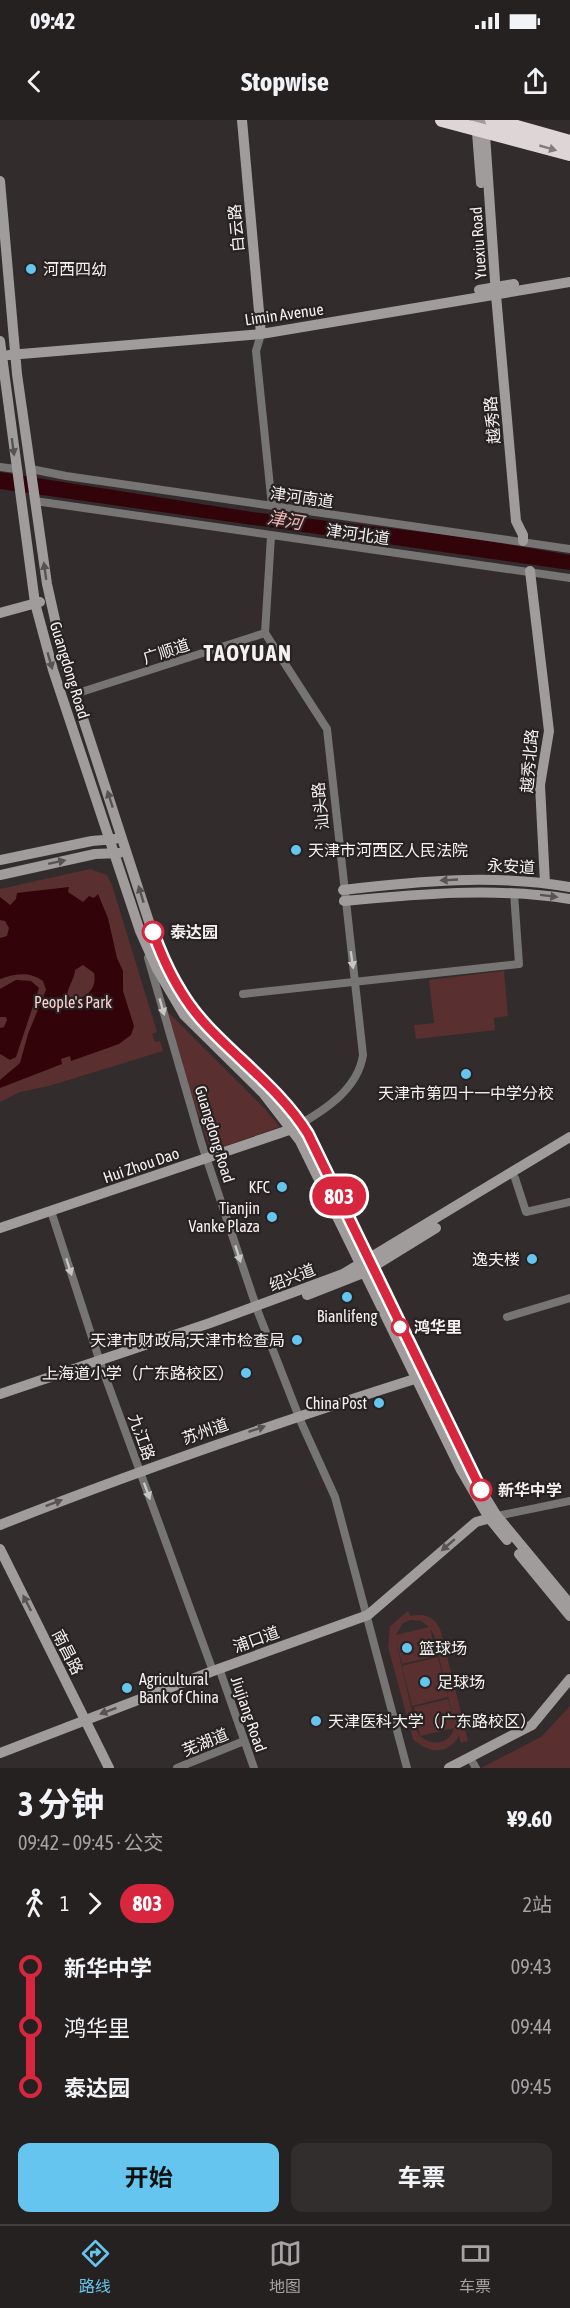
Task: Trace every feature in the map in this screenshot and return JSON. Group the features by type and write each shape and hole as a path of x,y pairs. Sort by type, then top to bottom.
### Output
{"highway":[{"path":"442,120 483,123 570,142"},
{"path":"483,123 570,154"}],"street":[{"name":"白云路","path":"242,120 260,331"},
{"name":"Yuexiu Road","path":"483,123 494,290"},
{"name":"Guangdong Road","path":"0,181 15,350 49,601 75,694 153,934 168,966 196,1014 269,1085 296,1126"},
{"name":"Limin Avenue","path":"0,351 260,331 570,275"},
{"name":"Limin Avenue","path":"494,290 570,282"},
{"name":"越秀路","path":"494,290 516,521 523,535 522,544"},
{"path":"260,331 256,351 272,506"},
{"path":"0,341 16,469 0,467"},
{"name":"Guangdong Road","path":"16,469 35,603 53,670 140,931 207,1159 257,1310 298,1414 335,1497 407,1768"},
{"name":"津河南道","path":"31,469 522,544 570,549"},
{"name":"津河北道","path":"35,501 570,578"},
{"path":"265,633 271,536"},
{"name":"越秀北路","path":"530,571 549,731 540,785 545,883"},
{"path":"0,613 49,601"},
{"name":"广顺道","path":"75,694 265,633"},
{"name":"汕头路","path":"265,633 327,729 363,1055 359,1074 346,1090 296,1126"},
{"path":"0,860 110,839 124,841"},
{"path":"0,875 114,852 128,854"},
{"name":"永安道","path":"343,890 454,880 545,883 570,887"},
{"path":"243,994 519,964 514,893"},
{"name":"永安道","path":"345,902 425,894 514,893 570,899"},
{"path":"140,931 157,969 184,1015 296,1126 419,1377 493,1517 570,1616"},
{"name":"Hui Zhou Dao","path":"0,1228 207,1159 296,1126"},
{"name":"绍兴道","path":"366,1267 570,1137"},
{"name":"绍兴道","path":"0,1394 257,1310 366,1267 570,1145"},
{"path":"515,1178 526,1212 570,1202"},
{"name":"九江路","path":"51,1212 100,1362 216,1670"},
{"path":"507,1317 570,1299"},
{"name":"绍兴道","path":"0,1399 100,1362"},
{"name":"苏州道","path":"0,1525 140,1470 298,1414 419,1377"},
{"path":"493,1517 570,1501"},
{"path":"493,1517 570,1604"},
{"name":"浦口道","path":"0,1753 216,1670 368,1615 476,1522 493,1517"},
{"name":"南昌路","path":"0,1549 109,1768"},
{"name":"Jiujiang Road","path":"216,1670 254,1768"},
{"path":"449,1768 532,1725 570,1679"},
{"path":"470,1766 538,1728 570,1689"},
{"name":"芜湖道","path":"177,1768 244,1741"}],"green space":[{"name":"People's Park","path":"90,869 107,875 112,885 157,1032 152,1034 155,1042 160,1041 163,1051 49,1086 20,1092 0,1102 0,889"},
{"path":"504,971 508,1016 494,1018 495,1030 416,1039 414,1025 434,1023 429,980"},
{"path":"167,1011 265,1109 280,1127 211,1151 181,1065"},
{"path":"408,1611 410,1616 429,1617 439,1627 468,1741 461,1743 459,1736 449,1747 431,1750 413,1739 388,1647 390,1626","holes":["411,1620 421,1621 429,1627 396,1635 402,1624","430,1628 434,1635 455,1726 448,1699 414,1707 420,1736 416,1729 395,1637 402,1664 436,1656","454,1728 449,1738 440,1742 430,1742 420,1736"]},
{"name":"足球场","path":"438,1657 448,1697 412,1706 402,1666"},
{"path":"570,1706 570,1768 481,1768 541,1737"}],"water":[{"name":"津河","path":"0,472 252,512 465,537 570,555 570,570 0,489"},
{"path":"69,887 68,892 83,902 89,896 94,898 98,894 108,918 117,958 123,971 123,991 134,1026 131,1035 119,1044 71,1061 70,1056 61,1059 62,1064 0,1088 0,1080 20,1063 28,1034 46,990 43,981 32,976 17,975 0,979 0,938 7,936 9,928 5,921 0,920 0,897 10,905 16,899 17,893","holes":["83,965 94,973 93,987 87,994 74,1000 67,995 75,970"]},
{"path":"16,980 31,981 39,988 16,1057 10,1060 0,1054 0,1028 4,1027 7,1020 6,1017 0,1017 0,989"}],"bus line":[{"name":"803","path":"153,932 168,966 196,1014 285,1103 308,1134 322,1159 461,1453 481,1490"}],"place":[{"name":"河西四幼","path":"31,269"},
{"name":"天津市河西区人民法院","path":"296,850"},
{"name":"泰达园","path":"153,932"},
{"name":"天津市第四十一中学分校","path":"466,1074"},
{"name":"KFC","path":"282,1187"},
{"name":"Tianjin Vanke Plaza","path":"272,1217"},
{"name":"逸夫楼","path":"532,1259"},
{"name":"Bianlifeng","path":"347,1297"},
{"name":"鸿华里","path":"400,1327"},
{"name":"天津市财政局;天津市检查局","path":"297,1340"},
{"name":"上海道小学（广东路校区）","path":"246,1373"},
{"name":"China Post","path":"379,1403"},
{"name":"新华中学","path":"481,1490"},
{"name":"篮球场","path":"407,1648"},
{"name":"足球场","path":"425,1682"},
{"name":"Agricultural Bank of China","path":"127,1688"},
{"name":"天津医科大学（广东路校区）","path":"316,1721"}],"district":[{"name":"TAOYUAN","path":"248,653"}]}
